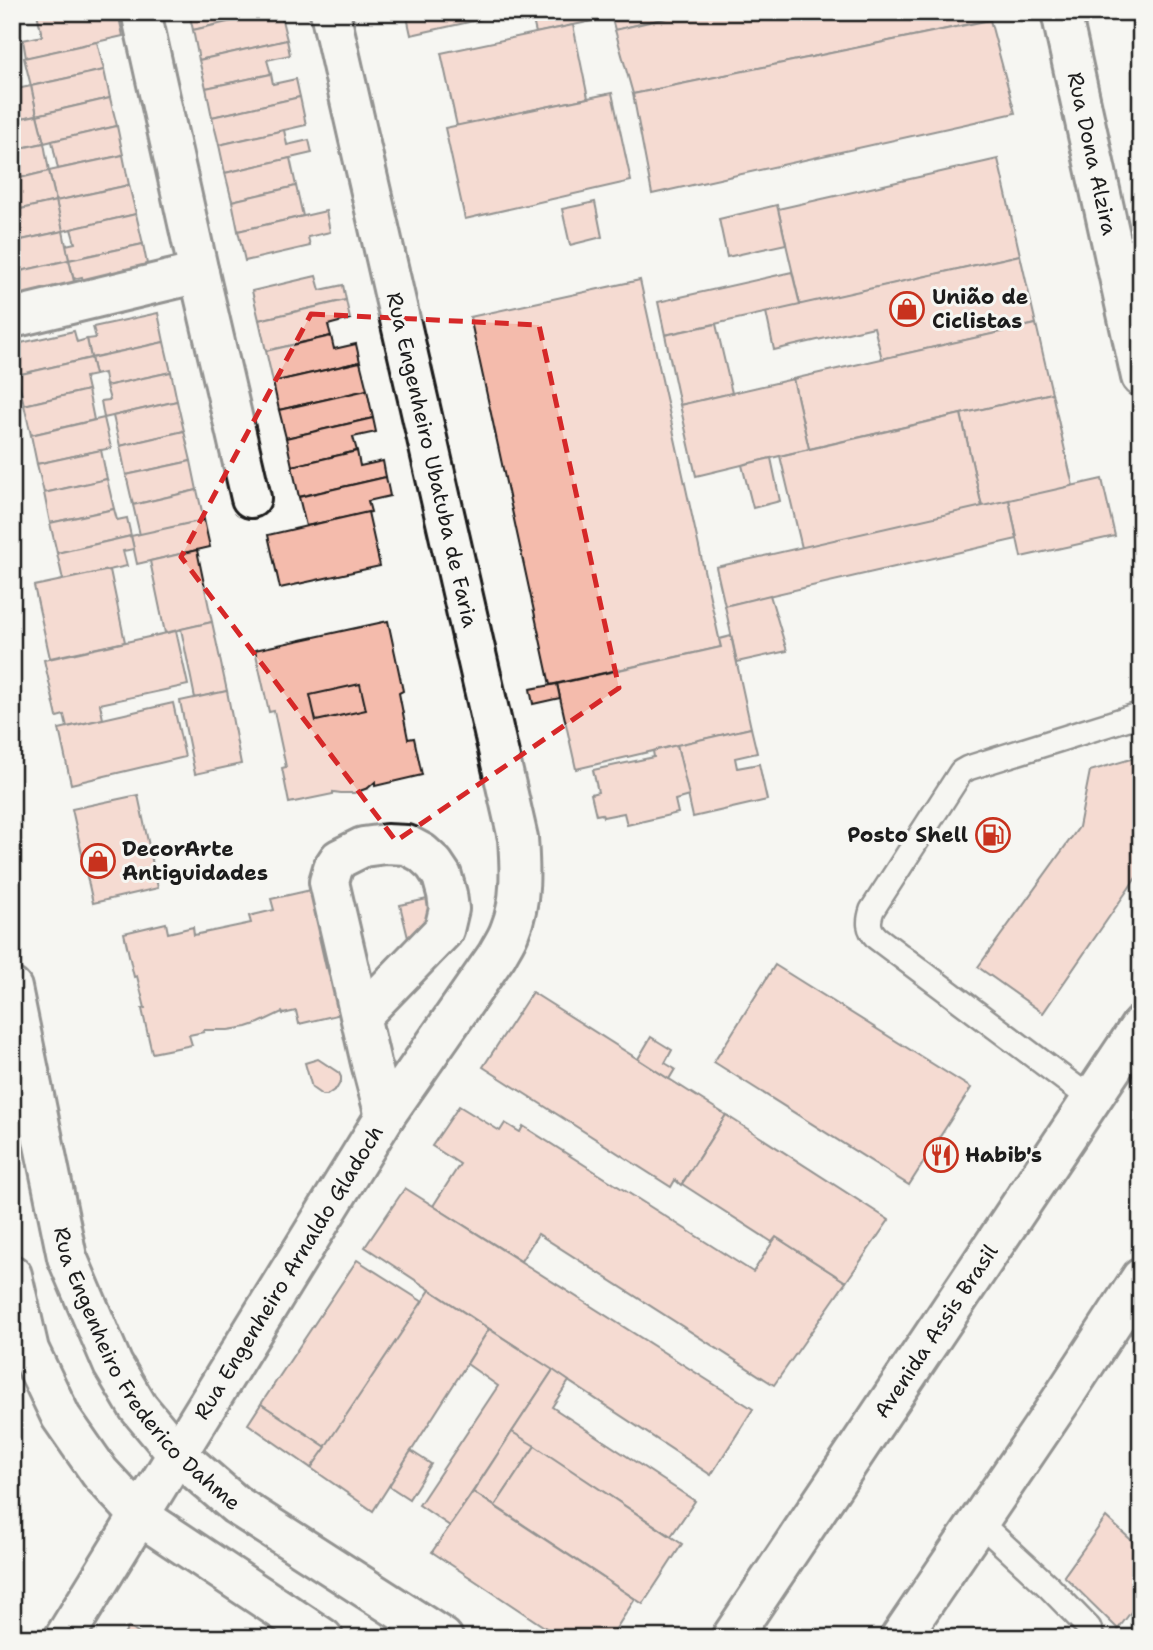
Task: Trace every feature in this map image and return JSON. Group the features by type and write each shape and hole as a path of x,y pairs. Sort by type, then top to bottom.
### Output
{"street":[{"path":"141,12 251,498"},
{"name":"Rua Engenheiro Ubatuba de Faria","path":"330,12 518,838 520,871 516,910"},
{"name":"Rua Dona Alzira","path":"1061,12 1141,377"},
{"path":"12,318 199,273"},
{"name":"Rua Engenheiro Arnaldo Gladoch","path":"64,1638 385,1116 497,955 510,931 516,910"},
{"name":"Rua Engenheiro Frederico Dahme","path":"12,988 67,1257 113,1365 138,1408 177,1454 236,1505 443,1638"},
{"path":"361,1016 385,1116"},
{"name":"Avenida Assis Brasil","path":"731,1638 1141,1025"},
{"path":"12,1275 29,1350 61,1417 100,1473 140,1516 323,1638"},
{"path":"900,1638 1141,1278"}],"lane":[{"path":"1091,1099 877,938 870,930 868,920 961,772 1141,715"},
{"path":"979,1522 1089,1628 1092,1638"}],"highlighted area":[{"path":"311,314 539,325 619,688 396,841 181,557"}],"building":[{"path":"118,12 123,36 26,58 23,40 42,36 37,13"},
{"path":"189,12 271,12 193,30"},
{"path":"280,12 287,40 199,60 193,30"},
{"path":"406,12 495,12 496,16 411,35"},
{"path":"531,12 610,12 611,17 536,33"},
{"path":"610,12 692,12 615,30"},
{"path":"692,12 988,12 990,20 633,94 615,30"},
{"path":"990,20 1015,113 652,194 633,94"},
{"path":"573,25 588,98 457,126 441,53"},
{"path":"287,40 290,55 267,60 271,74 206,88 199,60"},
{"path":"97,42 104,70 31,86 24,58"},
{"path":"104,70 110,98 37,115 31,86"},
{"path":"271,74 273,84 296,79 300,97 212,117 206,88"},
{"path":"31,86 37,115 12,120 12,90"},
{"path":"612,93 631,181 465,219 445,128"},
{"path":"300,97 306,125 219,145 212,117"},
{"path":"110,98 117,126 44,143 37,115"},
{"path":"37,115 44,143 12,150 12,120"},
{"path":"117,126 123,155 58,169 52,141"},
{"path":"284,130 287,145 309,140 312,153 225,173 219,145"},
{"path":"44,143 49,171 12,180 12,150"},
{"path":"123,155 129,185 56,201 49,171"},
{"path":"290,158 296,186 232,201 225,173"},
{"path":"998,159 1020,255 800,305 778,209"},
{"path":"49,171 56,201 12,211 12,180"},
{"path":"129,185 136,214 63,231 56,201"},
{"path":"296,186 303,216 238,231 232,201"},
{"path":"56,201 63,231 12,242 12,211"},
{"path":"595,202 602,237 570,245 562,209"},
{"path":"777,205 786,244 727,257 719,219"},
{"path":"326,211 330,232 308,237 310,246 245,261 238,231"},
{"path":"136,214 143,244 69,260 66,245 75,243 71,229"},
{"path":"63,231 69,260 12,273 12,242"},
{"path":"143,244 149,274 85,288 82,277 74,279 69,260"},
{"name":"União de Ciclistas","path":"1020,255 1036,324 882,359 874,327 774,350 766,312"},
{"path":"69,260 76,290 12,304 12,273"},
{"path":"792,272 800,305 665,335 658,302"},
{"path":"316,276 320,290 343,285 346,300 259,320 252,291"},
{"path":"640,280 721,647 550,685 470,317"},
{"path":"346,300 350,319 328,325 331,336 266,351 259,320"},
{"path":"158,313 164,342 91,358 87,339 96,338 93,327"},
{"path":"716,324 732,393 680,405 665,335"},
{"path":"1036,324 1052,393 809,449 793,379"},
{"path":"74,331 77,342 87,339 91,358 17,375 12,345"},
{"path":"331,336 334,349 356,344 360,362 273,382 266,351"},
{"path":"164,342 171,372 106,386 104,373 95,375 91,358"},
{"path":"91,358 95,375 85,377 88,390 24,405 17,375"},
{"path":"360,362 367,390 279,410 273,382"},
{"path":"171,372 177,401 104,418 101,401 110,400 106,386"},
{"path":"793,379 809,449 696,476 680,405"},
{"path":"88,390 94,420 31,435 24,405"},
{"path":"367,390 373,418 286,438 279,410"},
{"path":"1052,393 1073,486 982,507 961,414"},
{"path":"177,401 184,431 120,446 113,416"},
{"path":"961,414 982,507 802,548 780,456"},
{"path":"104,418 111,448 37,464 31,435"},
{"path":"373,418 376,432 353,437 357,451 292,466 286,438"},
{"path":"184,431 191,461 126,475 120,446"},
{"path":"101,450 107,479 44,493 37,464"},
{"path":"357,451 360,466 383,461 386,477 299,497 292,466"},
{"path":"771,458 780,501 753,508 742,465"},
{"path":"191,461 197,490 133,505 126,475"},
{"path":"386,477 390,496 368,501 371,512 306,526 299,497"},
{"path":"107,479 114,509 50,523 44,493"},
{"path":"1102,479 1115,536 1021,557 1009,500"},
{"path":"197,490 204,520 140,535 133,505"},
{"path":"1009,500 1017,539 725,606 716,567"},
{"path":"114,509 117,520 127,518 131,536 57,553 50,523"},
{"path":"368,512 380,566 280,588 268,535"},
{"path":"204,520 210,547 137,564 131,536"},
{"path":"131,536 134,549 123,551 127,566 63,580 57,553"},
{"path":"197,550 212,622 165,633 150,561"},
{"path":"110,570 125,642 50,658 34,586"},
{"path":"770,595 787,651 737,662 725,606"},
{"path":"388,621 403,691 399,693 408,739 414,738 422,775 375,786 375,782 354,793 333,792 289,803 282,768 286,767 274,711 269,712 255,650"},
{"path":"212,622 227,691 195,698 181,629"},
{"path":"176,631 188,685 100,704 103,719 67,727 64,715 57,717 44,660"},
{"path":"731,636 751,728 576,769 557,684 721,647 719,639"},
{"path":"360,684 366,710 316,721 310,695"},
{"path":"557,684 560,698 533,704 530,689"},
{"path":"227,691 241,764 195,774 180,701"},
{"path":"173,703 185,757 71,784 59,729"},
{"path":"751,728 757,753 735,758 737,768 759,764 767,800 693,817 677,745"},
{"path":"677,745 689,796 675,800 678,813 627,825 624,813 603,817 602,814 596,815 591,794 598,792 593,770 654,757 653,751"},
{"path":"1141,756 1140,872 1043,1013 978,967 1079,827 1090,771"},
{"path":"138,795 158,888 93,903 72,809"},
{"path":"311,890 323,936 319,937 326,968 329,967 341,1014 299,1024 296,1011 282,1012 247,1027 203,1030 204,1032 189,1035 192,1045 152,1053 142,1009 145,1008 137,976 134,977 124,933 166,923 168,933 193,927 194,935 251,923 249,916 274,910 271,899"},
{"path":"441,896 444,907 409,942 400,905"},
{"path":"775,965 971,1088 909,1185 714,1062"},
{"path":"532,992 726,1115 681,1185 675,1180 671,1187 483,1067"},
{"path":"651,1037 672,1050 665,1063 675,1069 669,1079 638,1059"},
{"path":"318,1059 341,1077 337,1088 327,1095 322,1095 312,1088 305,1063"},
{"path":"459,1106 500,1131 505,1123 520,1132 523,1126 753,1272 776,1237 846,1282 774,1385 538,1234 521,1261 433,1206 460,1164 432,1146"},
{"path":"726,1115 889,1220 846,1282 776,1237 772,1242 682,1184"},
{"path":"405,1188 753,1409 711,1475 365,1247"},
{"path":"357,1260 423,1302 326,1447 261,1404"},
{"path":"430,1290 489,1329 373,1511 311,1468"},
{"path":"489,1329 553,1370 450,1526 419,1505 498,1386 467,1364"},
{"path":"553,1370 569,1381 552,1407 695,1501 671,1536 512,1432"},
{"path":"261,1404 326,1447 311,1468 248,1424"},
{"path":"512,1432 535,1446 495,1506 473,1492"},
{"path":"535,1446 682,1544 643,1604 495,1506"},
{"path":"411,1451 431,1464 409,1499 389,1486"},
{"path":"473,1492 635,1599 610,1638 561,1638 432,1552"},
{"path":"1106,1517 1141,1549 1141,1599 1118,1629 1064,1576"},
{"path":"129,1627 145,1638 122,1638"}],"place":[{"name":"União de Ciclistas","path":"907,309"},
{"name":"Posto Shell","path":"993,835"},
{"name":"DecorArte Antiguidades","path":"98,861"},
{"name":"Habib's","path":"941,1155"}]}
